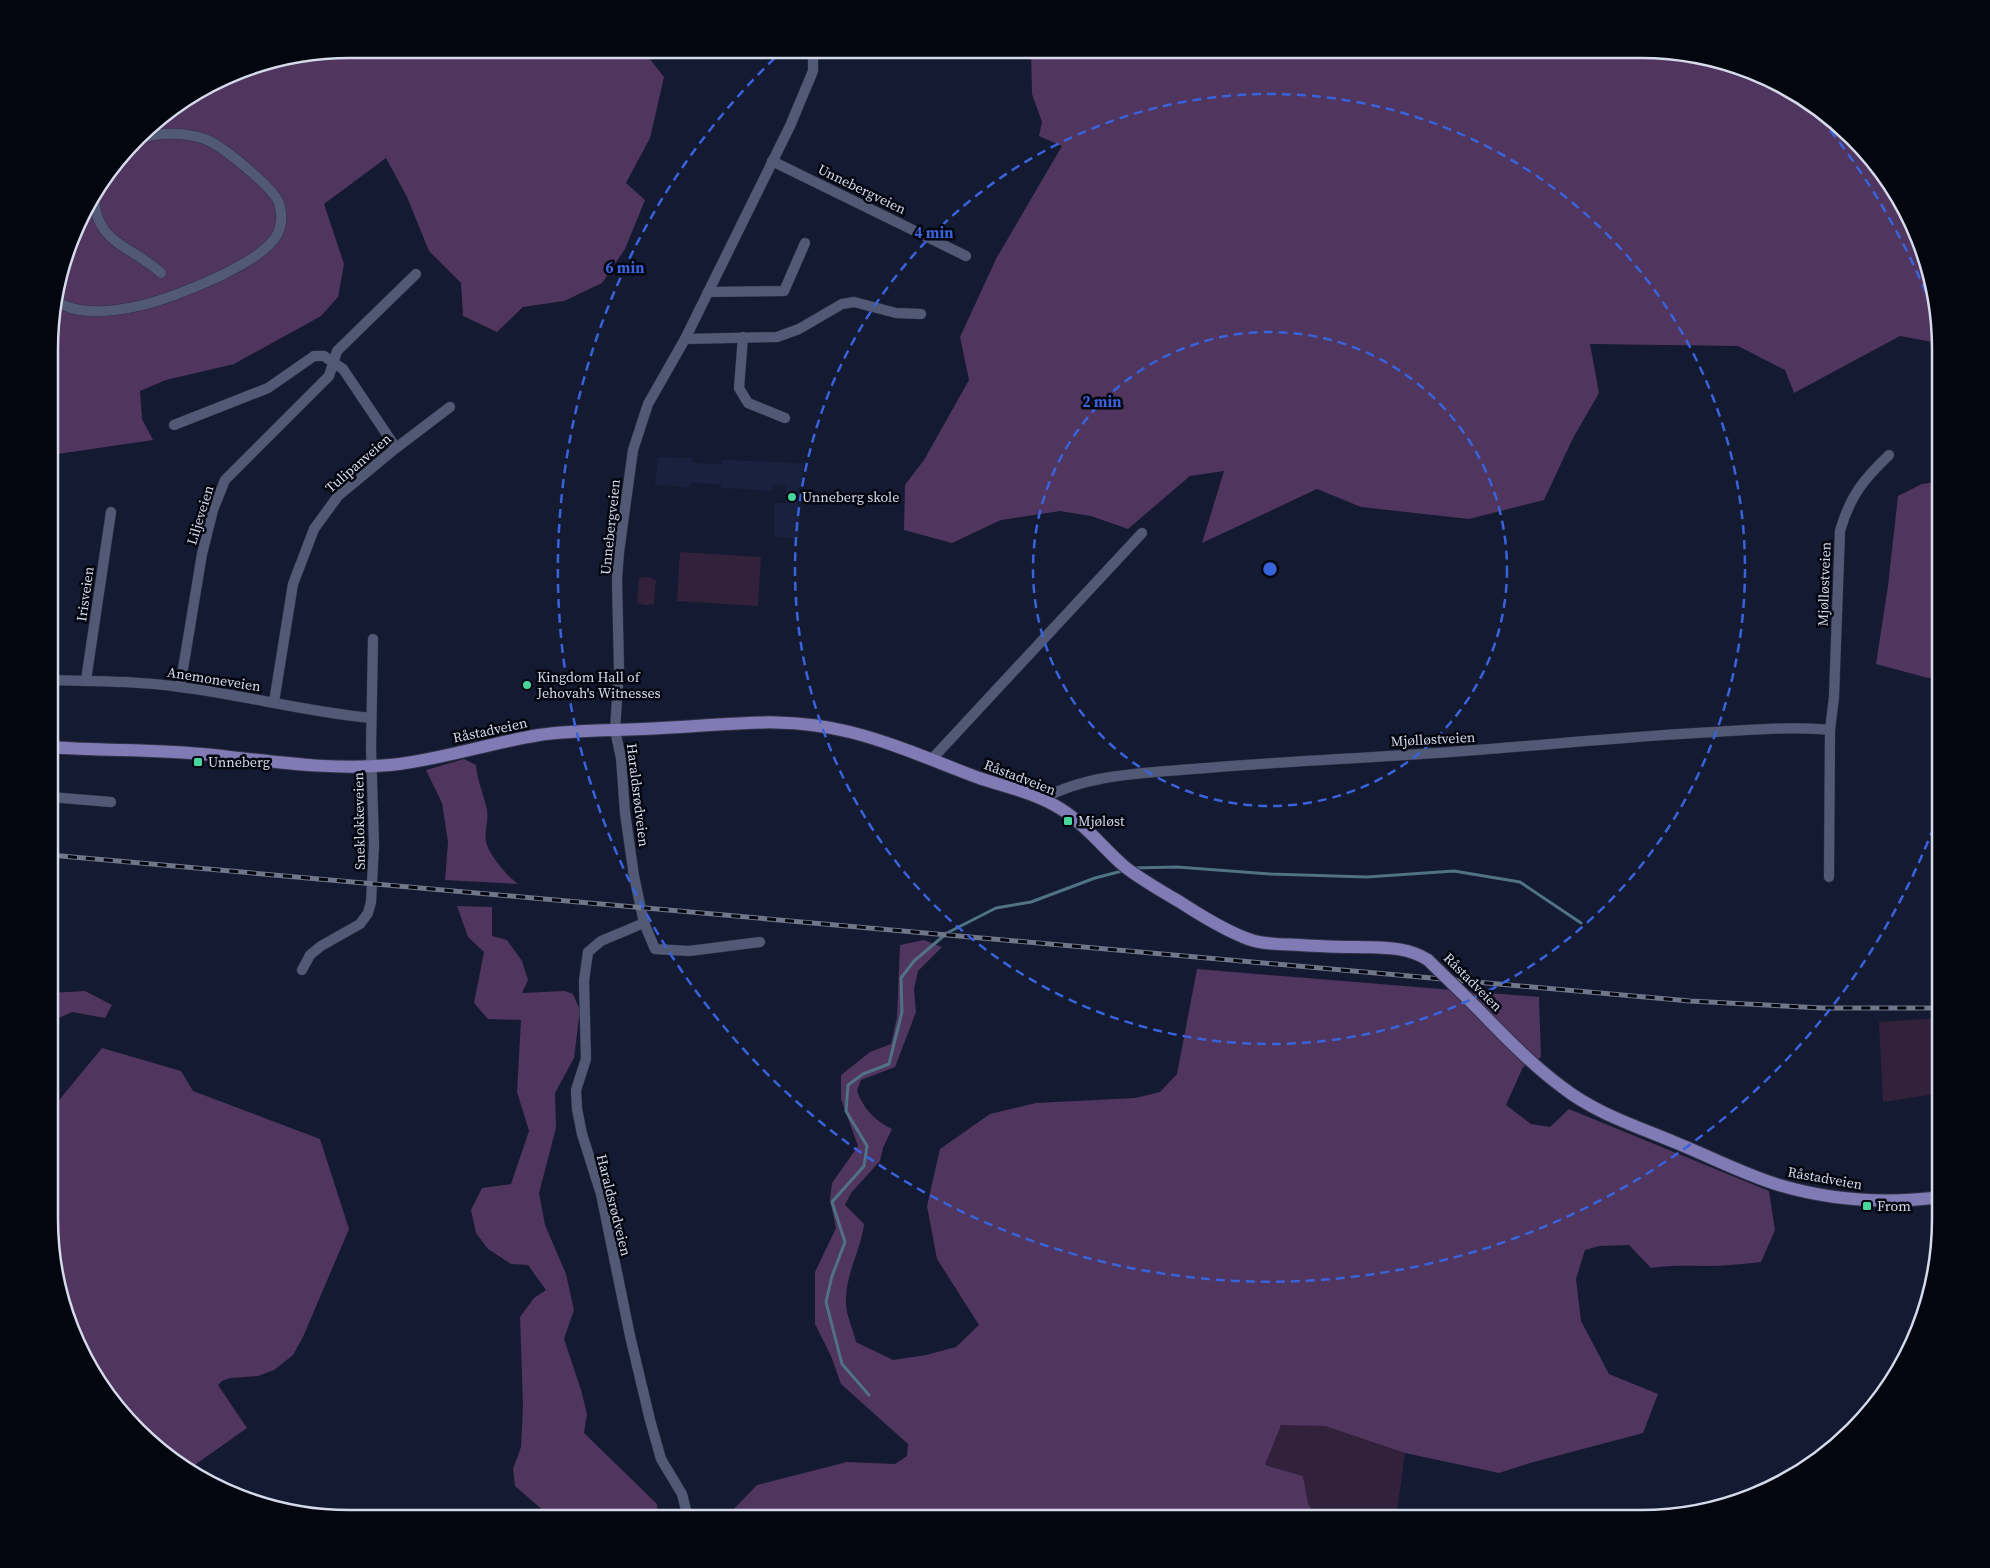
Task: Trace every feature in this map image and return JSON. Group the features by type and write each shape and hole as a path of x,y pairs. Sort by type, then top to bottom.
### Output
{"main road":[{"name":"Råstadveien","path":"58,748 82,750 170,751 320,766 371,766 405,763 540,735 565,732 789,721 854,733 888,743 1042,799 1061,809 1078,822 1106,850 1140,878 1213,922 1247,939 1263,943 1352,948 1390,947 1410,951 1428,960 1439,968 1534,1064 1562,1088 1588,1105 1616,1118 1778,1185 1857,1200 1888,1202 1932,1198"}],"street":[{"name":"Unnebergveien","path":"616,730 619,668 617,578 633,450 648,404 685,339 790,126 813,71 813,58"},
{"path":"61,304 70,308 92,312 148,304 238,268 266,247 277,235 281,214 275,196 229,153 205,139 178,134 149,137"},
{"name":"Unnebergveien","path":"772,161 966,256"},
{"path":"95,205 101,227 110,238 161,273"},
{"path":"708,292 784,291 805,243"},
{"name":"Liljeveien","path":"180,687 202,554 219,493 225,480 329,376 337,351 416,274"},
{"path":"685,339 777,337 800,329 842,304 854,302 896,313 921,314"},
{"path":"743,337 739,388 748,403 785,418"},
{"path":"174,425 268,388 314,356 324,356 343,369 396,448"},
{"name":"Tulipanveien","path":"274,702 293,584 314,529 338,496 450,407"},
{"name":"Mjølløstveien","path":"1829,878 1830,730 1834,697 1840,531 1846,510 1865,478 1889,455"},
{"name":"Irisveien","path":"86,680 111,512"},
{"path":"932,759 1142,533"},
{"name":"Sneklokkeveien","path":"302,970 310,955 321,946 360,924 368,913 373,884 374,845 371,766 373,639"},
{"name":"Anemoneveien","path":"58,680 86,680 180,687 340,715 371,718"},
{"name":"Mjølløstveien","path":"1042,799 1058,791 1084,783 1134,774 1344,757 1462,751 1686,734 1803,727 1830,730"},
{"name":"Haraldsrødveien","path":"616,730 621,758 625,813 634,876 644,923 656,948 689,951 760,942"},
{"path":"58,798 110,802"},
{"name":"Haraldsrødveien","path":"644,923 601,941 588,952 584,981 586,1059 576,1090 577,1109 582,1134 601,1194 630,1336 650,1420 661,1459 682,1494 686,1510"}],"shaded area":[{"path":"329,58 649,58 664,77 650,138 626,183 645,200 625,249 602,283 564,301 523,307 497,332 463,316 461,283 429,251 407,197 386,158 324,204 344,264 338,297 321,316 234,364 166,380 140,391 142,419 153,440 58,454 58,329 67,273 87,220 96,203 130,156 156,130 187,106 220,87 255,73 291,63"},
{"path":"1031,58 1661,58 1717,67 1770,87 1803,106 1834,130 1872,171 1894,203 1917,255 1927,291 1932,342 1900,336 1794,393 1785,370 1738,346 1590,344 1599,393 1573,438 1544,500 1469,519 1361,507 1317,489 1202,543 1224,471 1190,476 1128,529 1091,516 1060,511 1001,520 952,543 904,530 905,485 924,460 969,380 960,337 996,259 1062,146 1039,136 1042,122 1032,94"},
{"name":"Unneberg skole","path":"658,457 692,458 692,463 722,464 722,460 803,463 802,487 798,487 797,504 800,504 799,539 774,537 774,503 786,503 786,486 773,485 772,491 721,488 721,484 690,483 689,487 655,485"},
{"path":"1932,482 1932,677 1928,678 1876,664 1888,586 1898,496 1922,484"},
{"path":"680,552 761,557 758,606 677,601"},
{"path":"648,577 656,580 654,604 645,605 637,603 639,578"},
{"path":"464,759 476,765 487,810 486,841 489,850 509,877 518,884 445,880 448,842 442,803 426,770"},
{"path":"457,906 492,907 492,936 507,940 522,961 528,980 522,993 565,991 573,994 580,1010 574,1058 555,1093 556,1128 539,1193 545,1225 566,1274 574,1310 564,1339 587,1414 584,1433 657,1504 657,1510 543,1510 515,1486 513,1469 521,1447 523,1406 520,1317 534,1298 546,1290 528,1265 511,1264 488,1249 476,1233 471,1210 482,1188 511,1184 529,1131 517,1092 521,1020 488,1019 474,1003 484,952 468,937"},
{"path":"924,940 942,947 918,971 914,989 916,1012 895,1067 861,1080 857,1091 863,1103 880,1122 892,1129 883,1148 880,1161 851,1193 845,1205 864,1224 848,1280 846,1300 856,1342 893,1360 926,1355 956,1347 979,1325 937,1259 927,1206 940,1149 990,1114 1036,1103 1135,1098 1160,1092 1177,1074 1197,969 1539,997 1541,1057 1523,1067 1506,1105 1531,1124 1550,1127 1569,1109 1769,1191 1775,1230 1761,1262 1651,1268 1629,1245 1599,1246 1585,1250 1576,1279 1581,1321 1609,1374 1658,1394 1643,1433 1499,1473 1405,1453 1325,1426 1281,1425 1265,1465 1303,1476 1308,1503 1312,1510 733,1510 757,1485 847,1462 895,1464 907,1456 908,1444 841,1384 831,1356 815,1324 815,1272 836,1228 830,1200 832,1183 858,1146 841,1099 841,1075 870,1052 891,1044 897,1017 900,945"},
{"path":"85,991 112,1005 105,1018 72,1012 58,1018 58,993"},
{"path":"1932,1019 1932,1094 1883,1102 1879,1022"},
{"path":"102,1048 181,1071 193,1091 320,1139 349,1229 303,1337 293,1355 274,1370 258,1376 230,1378 218,1385 247,1428 193,1466 156,1438 118,1397 96,1365 73,1313 63,1277 58,1239 58,1101"},
{"path":"1281,1424 1325,1426 1405,1453 1397,1510 1312,1510 1308,1503 1303,1476 1265,1465"}],"waterway":[{"path":"1133,868 1177,867 1270,874 1367,877 1454,871 1520,882 1581,923"},
{"path":"869,1395 842,1364 826,1302 832,1276 845,1242 832,1202 864,1166 867,1146 846,1111 848,1085 863,1074 889,1064 902,1012 901,978 914,961 947,933 996,908 1031,902 1095,878 1122,871"}],"railway":[{"path":"58,856 1690,1001 1823,1008 1932,1008"}],"place":[{"name":"Unneberg skole","path":"792,497"},
{"name":"Kingdom Hall of Jehovah's Witnesses","path":"527,685"},
{"name":"Unneberg","path":"198,762"},
{"name":"Mjøløst","path":"1068,821"},
{"name":"From","path":"1867,1206"}]}
